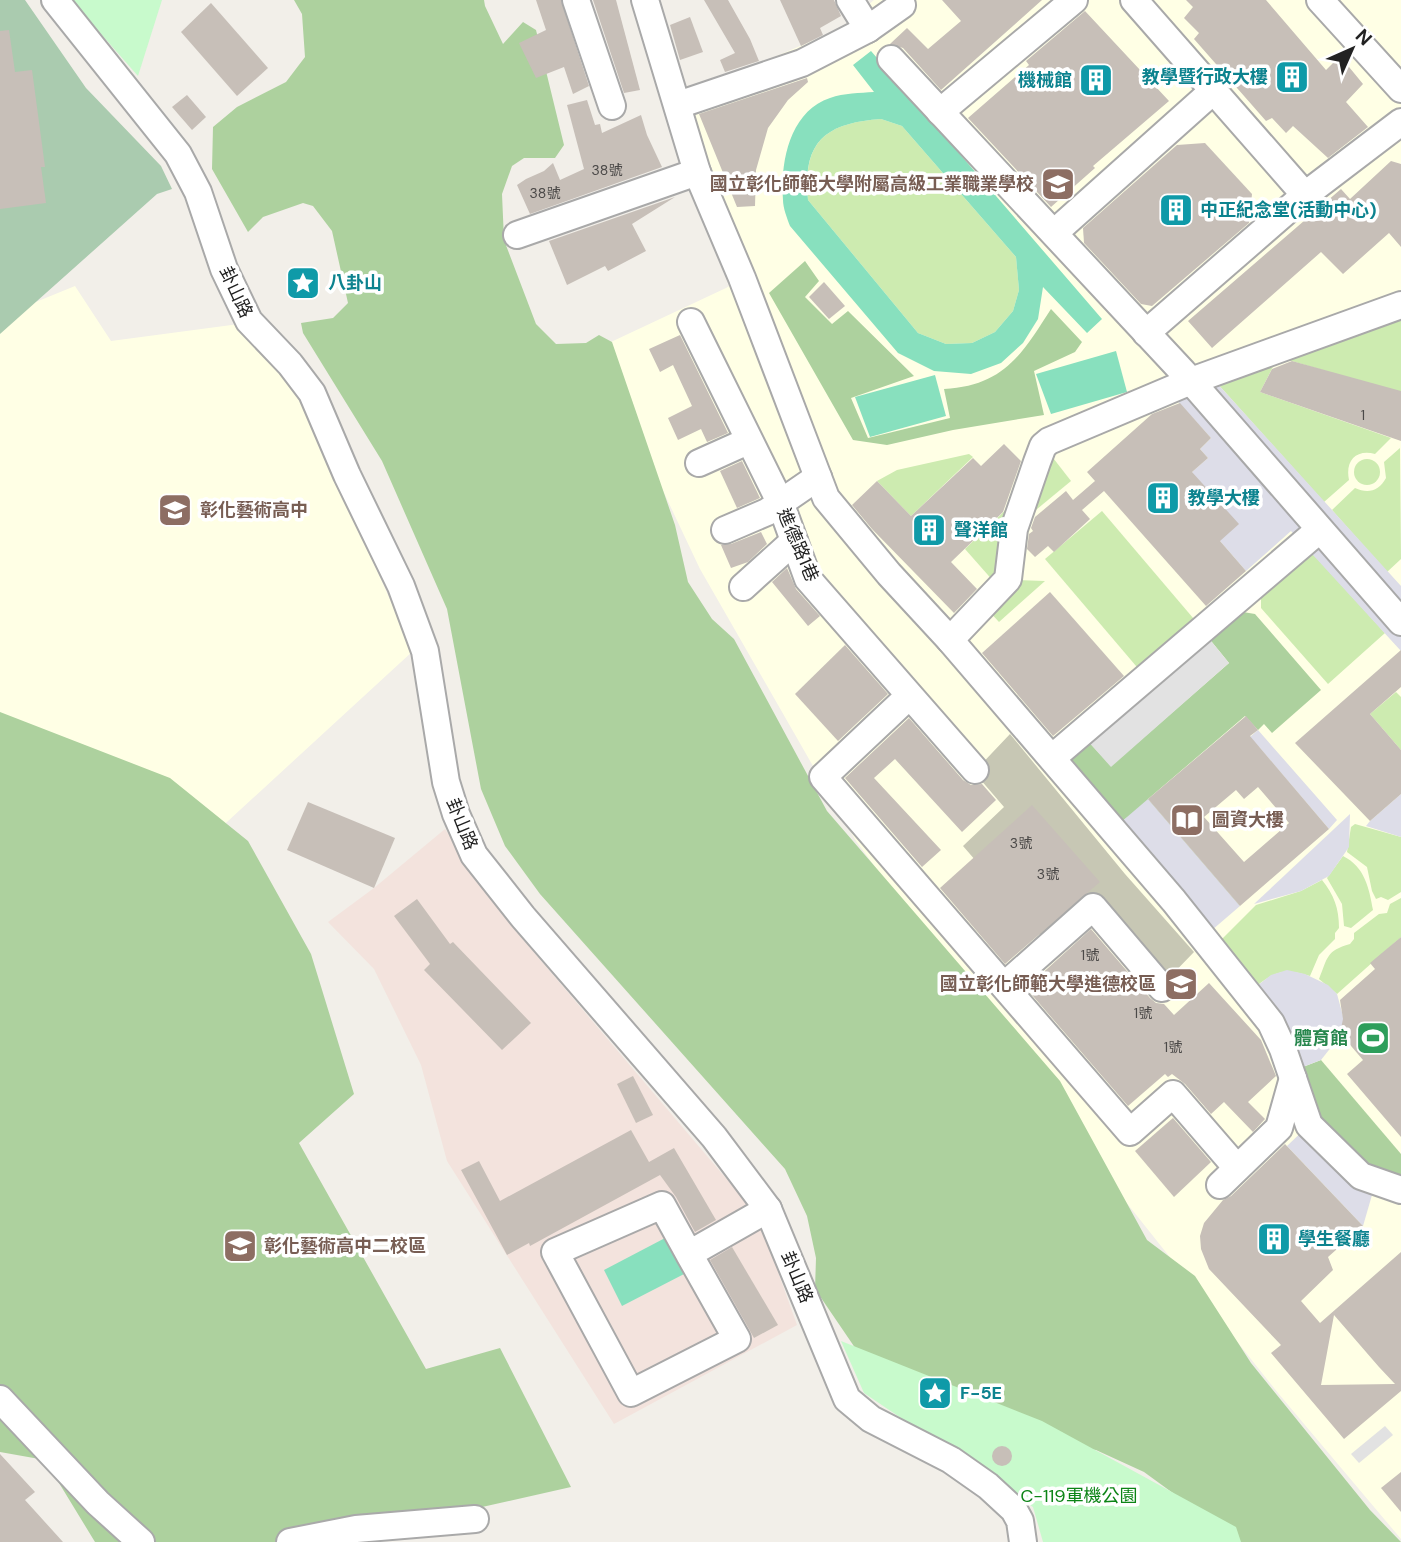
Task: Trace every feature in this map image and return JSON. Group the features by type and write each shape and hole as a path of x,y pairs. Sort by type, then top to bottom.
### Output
{"street":[{"name":"卦山路","path":"55,0 178,154 198,192 223,269 249,321 290,364 312,393 347,475 401,586 425,651 446,782 456,814 474,855 523,917 714,1137 768,1209 848,1399 871,1419 951,1460 988,1486 1014,1510 1020,1521 1023,1542"},
{"path":"576,0 612,106"},
{"path":"645,0 697,172 742,278 826,498 1052,758 1208,944 1275,1029 1309,1125 1362,1176 1401,1190"},
{"path":"850,0 868,29"},
{"path":"678,105 802,63 868,29 902,5 900,0"},
{"path":"940,112 1074,0"},
{"path":"1134,0 1305,195"},
{"path":"1323,1 1401,89"},
{"path":"891,59 1191,382 1401,622"},
{"path":"1054,233 1214,90"},
{"path":"1146,333 1305,195 1401,122"},
{"path":"517,235 697,172"},
{"path":"950,639 1008,579 1014,529 1043,446 1049,441 1191,382 1401,304"},
{"name":"進德路1巷","path":"691,323 780,502 808,579 975,770"},
{"path":"699,463 748,441"},
{"path":"725,530 766,512 818,477"},
{"path":"1052,758 1319,530"},
{"path":"743,587 794,541"},
{"path":"909,696 823,777 1130,1132 1173,1094 1228,1177 1279,1128 1293,1078"},
{"path":"1005,985 1093,907 1162,988"},
{"path":"662,1205 689,1254 737,1339 631,1393 555,1252 662,1205"},
{"path":"689,1254 768,1209"},
{"path":"0,1399 98,1503 141,1542"},
{"path":"290,1542 475,1519"}],"shaded area":[{"path":"0,0 25,0 86,88 161,166 172,189 157,194 0,334"},
{"name":"國立彰化師範大學進德校區","path":"874,0 1401,0 1401,1539 1278,1393 1079,1143 856,841 700,569 596,349 726,288 754,271 678,98 840,29"},
{"name":"彰化藝術高中","path":"75,286 111,341 239,324 287,369 413,651 165,879 0,755 0,329 26,306"},
{"path":"1216,382 1401,586 1401,651 1291,531 1246,571 1220,541 1192,472 1208,458 1200,449 1211,438 1173,396"},
{"path":"1207,636 1229,663 1111,767 1086,739"},
{"path":"1258,730 1337,820 1329,829 1259,747 1243,743"},
{"path":"1010,734 1125,874 1194,952 1165,982 1093,901 1046,942 963,846 1004,807 974,772"},
{"path":"1401,794 1401,837 1366,826 1370,821"},
{"path":"1148,799 1240,906 1212,930 1120,823"},
{"path":"1350,814 1349,847 1329,876 1301,891 1254,904"},
{"path":"445,829 509,923 758,1216 797,1325 614,1424 447,1161 421,1065 374,969 328,922"},
{"path":"1287,970 1305,974 1328,985 1337,994 1343,1016 1343,1024 1336,1041 1321,1060 1295,1070 1253,989 1271,975"},
{"path":"1309,1125 1361,1176 1372,1195 1363,1226 1287,1146"},
{"path":"1385,1426 1393,1435 1359,1463 1351,1454"}],"green space":[{"path":"71,0 162,0 138,76"},
{"path":"294,0 484,0 503,44 523,22 536,30 564,145 555,158 524,158 512,166 502,194 504,240 536,324 556,344 586,343 599,335 612,342 675,525 688,582 712,619 734,639 827,811 1060,1081 1147,1240 1195,1276 1251,1363 1370,1510 1401,1542 1220,1542 1210,1520 1144,1472 1096,1450 951,1428 879,1383 815,1289 816,1258 807,1216 785,1169 540,894 505,846 481,789 447,609 382,461 303,333 301,323 333,318 348,303 332,231 313,206 303,203 263,217 248,232 212,169 213,127 237,107 286,82 305,57 302,14"},
{"path":"871,51 1102,319 1087,333 1043,287 1038,319 1023,343 1001,363 971,374 934,371 898,353 790,226 784,206 783,170 786,154 790,140 805,114 830,98 874,92 853,65","holes":["881,119 902,126 1016,257 1019,290 1013,311 995,332 972,343 946,344 918,333 808,200 809,163 814,149 832,131 862,121"]},
{"path":"881,119 902,126 1016,257 1019,290 1013,311 995,332 972,343 946,344 918,333 808,200 809,163 814,149 822,139 846,125"},
{"path":"805,261 819,281 805,297 832,324 848,311 914,376 851,398 868,438 950,418 944,389 965,387 997,374 1020,353 1051,309 1082,342 1075,352 1034,371 1044,415 953,430 887,445 853,440 769,293"},
{"path":"1401,317 1401,393 1278,357 1260,392 1391,438 1375,454 1362,453 1353,458 1349,467 1349,480 1324,502 1216,382 1277,357"},
{"path":"1116,351 1127,392 1051,414 1036,374"},
{"path":"935,375 946,416 870,437 855,397"},
{"path":"1400,448 1401,559 1387,572 1332,510 1355,488 1369,491 1380,486 1386,478 1384,462"},
{"path":"969,454 973,457 911,516 877,481 897,470"},
{"path":"1050,454 1071,481 1025,519"},
{"path":"1367,459 1376,463 1380,472 1376,481 1367,485 1358,481 1354,472 1358,463"},
{"path":"1017,499 995,583 965,549"},
{"path":"1102,511 1199,625 1142,673 1045,559"},
{"path":"1307,547 1385,633 1328,684 1261,608 1261,589"},
{"path":"1016,580 1045,581 999,622 987,609"},
{"path":"1237,611 1255,614 1321,690 1272,733 1264,724 1258,730 1245,716 1148,799 1240,906 1129,816 1120,823 1067,755 1086,739 1111,766 1229,663 1207,636"},
{"path":"1396,692 1401,697 1401,750 1370,714"},
{"name":"彰化藝術高中二校區","path":"0,712 170,778 248,841 311,954 354,1094 299,1143 426,1369 500,1348 571,1487 326,1542 95,1542 45,1460 0,1452"},
{"path":"1355,824 1401,837 1401,892 1388,900 1381,897 1376,899 1367,867 1347,852 1351,827"},
{"path":"1343,856 1361,872 1368,886 1373,910 1351,928 1344,926 1342,904 1327,878"},
{"path":"1322,880 1337,908 1339,928 1335,939 1319,955 1310,976 1293,972 1280,973 1267,978 1253,989 1220,941 1256,905 1301,891"},
{"path":"1401,898 1401,937 1337,994 1319,979 1326,960 1336,949 1350,944 1354,933 1379,914 1387,913 1390,904"},
{"path":"1321,1060 1401,1154 1401,1185 1363,1173 1313,1121 1295,1070"},
{"path":"667,1237 686,1273 622,1306 604,1270"},
{"name":"C-119軍機公園","path":"841,1341 1042,1421 1236,1527 1241,1542 1043,1542 1033,1507 864,1393"}],"building":[{"path":"536,0 561,0 589,86 573,94 564,67 536,78 519,43 546,30"},
{"path":"593,0 616,0 640,90 624,93"},
{"path":"704,0 728,0 759,61 725,72 720,60 735,53"},
{"path":"780,0 834,0 841,16 820,28 823,35 801,46"},
{"path":"942,0 1042,0 941,90 903,48 890,44 907,28 928,49 961,21"},
{"name":"教學暨行政大樓","path":"1186,0 1266,0 1326,70 1340,56 1363,84 1346,102 1368,127 1328,158 1293,126 1286,133 1272,118 1266,121 1194,39 1199,33 1184,18 1193,7"},
{"path":"211,3 268,68 237,96 181,32"},
{"path":"1085,11 1169,101 1093,166 1095,168 1051,207 968,118 1029,65 1026,61"},
{"path":"690,17 703,52 680,60 670,25"},
{"path":"9,30 15,72 32,70 45,167 41,167 46,203 0,209 0,31"},
{"path":"807,78 808,82 788,100 768,128 756,170 755,206 737,207 699,114"},
{"path":"187,95 206,117 192,130 172,107"},
{"path":"587,100 595,125 600,124 602,133 641,115 662,167 530,214 517,185 544,171 553,163 560,180 584,169 567,105"},
{"name":"中正紀念堂(活動中心)","path":"1205,143 1252,194 1249,223 1152,306 1141,304 1084,243 1083,228 1177,145"},
{"path":"1391,161 1401,164 1401,247 1389,233 1343,274 1321,252 1212,348 1188,321 1341,189 1350,199"},
{"path":"675,197 632,224 646,251 608,271 605,266 567,285 549,241"},
{"path":"824,282 845,306 829,319 809,297"},
{"path":"680,335 728,433 707,442 701,429 678,440 668,418 692,406 673,365 660,372 649,349"},
{"path":"1292,361 1401,391 1401,441 1260,392 1272,369"},
{"name":"教學大樓","path":"1180,403 1211,438 1200,449 1208,458 1192,472 1239,524 1220,541 1246,571 1206,606 1104,491 1082,510 1090,519 1054,552 1048,546 1035,557 1027,549 1035,517 1066,491 1073,500 1095,481 1087,472 1152,414"},
{"name":"聲洋館","path":"1004,444 1021,461 1003,512 951,562 977,589 954,613 852,505 877,481 911,516 973,458 981,466"},
{"path":"742,461 760,498 737,508 720,471"},
{"path":"761,532 767,544 748,562 731,568 721,545 731,544"},
{"path":"787,568 796,589 820,616 808,626 772,582"},
{"path":"1050,592 1124,676 1053,736 982,653"},
{"path":"845,645 888,694 838,741 795,694"},
{"path":"1401,650 1401,687 1370,714 1401,750 1401,794 1370,821 1295,743"},
{"name":"圖資大樓","path":"1246,716 1258,730 1250,736 1329,829 1240,906 1148,799","holes":["1258,787 1289,823 1244,862 1204,817 1236,790 1244,799"]},
{"path":"909,718 963,780 971,785 982,784 996,800 962,832 895,759 874,778 941,850 922,867 845,778"},
{"path":"308,802 395,838 374,888 287,850"},
{"path":"1032,805 1100,882 1005,964 940,888"},
{"path":"417,899 450,944 453,942 531,1023 502,1050 424,970 430,964 394,916"},
{"path":"1091,929 1150,998 1156,1003 1164,1004 1174,1015 1209,983 1261,1040 1276,1076 1248,1102 1265,1119 1253,1132 1224,1102 1211,1114 1185,1084 1172,1074 1168,1077 1165,1074 1128,1106 1026,988"},
{"name":"體育館","path":"1401,937 1401,1137 1347,1074 1363,1060 1340,1033 1343,1019 1340,1000 1375,969 1370,963"},
{"path":"633,1076 653,1115 636,1123 617,1084"},
{"path":"1173,1118 1211,1162 1174,1197 1135,1151"},
{"path":"631,1130 649,1162 674,1148 716,1220 695,1232 676,1197 660,1175 530,1246 529,1243 507,1255 461,1170 479,1161 500,1201"},
{"path":"1285,1144 1363,1226 1328,1257 1333,1270 1301,1301 1320,1323 1401,1252 1401,1391 1344,1439 1271,1353 1281,1345 1209,1269 1201,1249 1200,1236 1204,1223 1223,1200 1231,1196","holes":["1334,1315 1395,1384 1321,1385"]},
{"path":"732,1247 778,1325 754,1338 710,1260"},
{"path":"1002,1446 1009,1449 1012,1456 1009,1463 1002,1466 995,1463 992,1456 995,1449"},
{"path":"0,1454 35,1492 25,1500 63,1542 0,1542"},
{"path":"1401,1472 1401,1512 1381,1488"}],"place":[{"name":"教學暨行政大樓","path":"1292,77"},
{"name":"機械館","path":"1096,80"},
{"name":"國立彰化師範大學附屬高級工業職業學校","path":"1058,184"},
{"name":"中正紀念堂(活動中心)","path":"1176,210"},
{"name":"八卦山","path":"303,283"},
{"name":"教學大樓","path":"1163,498"},
{"name":"彰化藝術高中","path":"175,510"},
{"name":"聲洋館","path":"929,530"},
{"name":"圖資大樓","path":"1187,820"},
{"name":"國立彰化師範大學進德校區","path":"1181,984"},
{"name":"體育館","path":"1373,1038"},
{"name":"學生餐廳","path":"1274,1239"},
{"name":"彰化藝術高中二校區","path":"240,1246"},
{"name":"F-5E","path":"935,1393"}]}
